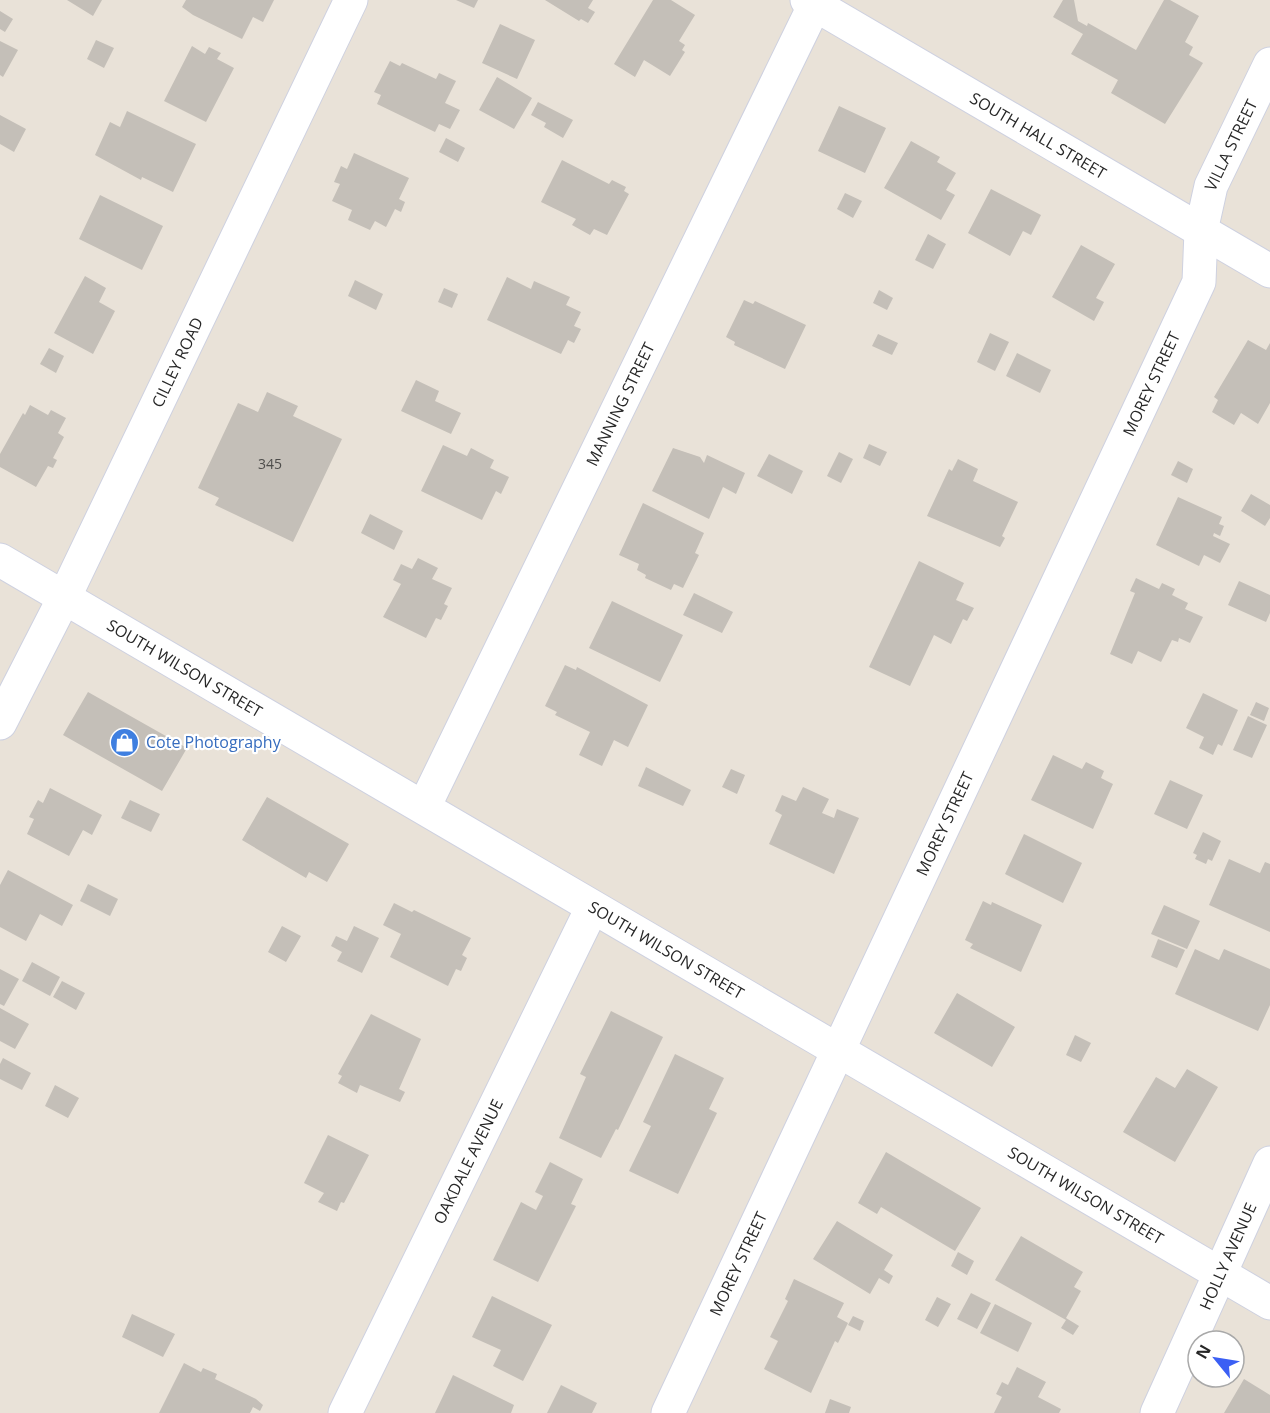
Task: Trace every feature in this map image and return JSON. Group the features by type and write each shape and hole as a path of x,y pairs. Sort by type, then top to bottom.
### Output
{"street":[{"name":"CILLEY ROAD","path":"0,723 64,598 351,0"},
{"name":"SOUTH HALL STREET","path":"813,1 1270,271"},
{"name":"MANNING STREET","path":"424,807 813,1"},
{"name":"VILLA STREET","path":"1201,231 1211,186 1270,64"},
{"name":"MOREY STREET","path":"668,1413 1199,282 1201,231"},
{"name":"SOUTH WILSON STREET","path":"0,560 1270,1304"},
{"name":"OAKDALE AVENUE","path":"345,1413 592,908"},
{"name":"HOLLY AVENUE","path":"1157,1413 1270,1163"}],"building":[{"path":"67,0 102,0 93,16"},
{"path":"186,0 274,0 263,22 253,17 242,39 193,15 182,7"},
{"path":"456,0 478,0 474,8"},
{"path":"545,0 593,0 588,8 595,12 588,23 581,19 579,21"},
{"path":"653,0 671,0 695,15 679,41 685,45 682,50 685,52 670,76 644,60 635,77 614,64"},
{"path":"1063,0 1074,0 1078,21 1087,26 1088,23 1136,50 1164,0 1170,0 1199,16 1185,42 1193,47 1189,55 1203,63 1165,124 1111,93 1118,80 1071,54 1083,34 1053,17"},
{"path":"0,11 13,19 5,32 0,29"},
{"path":"500,24 535,40 517,79 482,63"},
{"path":"96,40 114,48 104,68 87,59"},
{"path":"0,41 18,50 3,77 0,75"},
{"path":"192,46 205,54 209,47 221,53 217,59 234,68 206,122 164,101"},
{"path":"390,61 400,66 402,63 436,79 439,73 456,81 445,103 460,110 450,129 439,124 435,132 377,104 381,95 374,92"},
{"path":"497,77 532,98 514,129 479,110"},
{"path":"538,102 573,120 563,138 544,127 546,123 531,115"},
{"path":"839,106 886,128 865,173 818,151"},
{"path":"127,111 196,144 173,192 142,177 141,180 95,155 110,122 120,127"},
{"path":"0,115 26,129 14,152 0,144"},
{"path":"446,138 465,148 458,162 439,152"},
{"path":"911,141 940,157 937,162 956,173 946,190 955,195 941,220 884,188"},
{"path":"354,153 409,178 399,199 405,202 401,212 395,209 386,227 375,221 370,230 348,220 352,210 332,201 340,184 334,182 341,166 347,169"},
{"path":"562,160 609,184 612,180 626,187 624,191 629,194 607,235 594,229 590,235 572,225 576,219 541,202"},
{"path":"991,189 1041,215 1031,235 1023,231 1010,256 968,233"},
{"path":"845,193 862,201 853,218 837,209"},
{"path":"100,195 163,226 142,270 79,239"},
{"path":"928,234 946,244 933,269 915,260"},
{"path":"1081,245 1115,264 1096,298 1104,302 1094,321 1052,297"},
{"path":"85,276 106,288 99,302 115,311 93,354 54,333"},
{"path":"507,277 531,289 534,281 570,297 566,305 581,312 574,326 581,329 574,343 568,340 561,354 487,320"},
{"path":"355,280 383,294 376,310 348,296"},
{"path":"444,288 458,294 452,308 438,302"},
{"path":"879,290 893,298 887,310 873,303"},
{"path":"744,300 753,304 755,301 806,325 785,369 734,345 735,342 726,337"},
{"path":"990,333 1009,342 995,371 977,362"},
{"path":"878,334 898,343 892,355 872,346"},
{"path":"1248,340 1266,350 1270,343 1270,403 1258,424 1241,413 1234,425 1212,412 1218,400 1214,397"},
{"path":"49,348 64,356 56,373 40,364"},
{"path":"1017,353 1051,370 1040,393 1006,376"},
{"path":"416,380 439,391 435,401 461,413 451,434 401,411"},
{"path":"267,392 298,406 293,416 342,439 293,542 215,505 219,498 198,488 238,403 258,412"},
{"path":"30,405 48,415 51,410 66,418 58,433 64,437 53,458 57,460 53,468 48,466 36,487 0,467 0,454"},
{"path":"869,444 887,452 880,466 863,458"},
{"path":"443,445 467,456 471,448 494,460 490,468 509,477 501,494 496,491 482,520 421,491"},
{"path":"673,448 700,457 704,463 707,455 745,473 736,494 723,487 709,519 652,491"},
{"path":"839,452 853,459 841,483 827,476"},
{"path":"769,454 803,471 792,494 757,476"},
{"path":"958,459 978,469 973,481 1018,502 1002,536 1005,538 1000,547 927,516 949,469 952,471"},
{"path":"1178,461 1193,469 1187,483 1171,475"},
{"path":"1251,494 1270,505 1270,518 1265,526 1241,511"},
{"path":"1178,497 1222,517 1219,524 1224,526 1220,536 1214,533 1213,536 1230,544 1220,563 1204,555 1199,566 1156,545"},
{"path":"643,503 704,533 695,553 699,555 683,588 674,584 671,590 645,578 646,575 637,570 639,564 619,555"},
{"path":"370,514 403,531 394,550 361,533"},
{"path":"418,558 438,568 432,579 452,588 444,604 448,606 441,620 436,618 426,638 383,617 401,584 393,580 401,564 412,569"},
{"path":"919,561 964,583 956,600 974,608 967,621 963,619 951,644 934,635 910,686 869,667"},
{"path":"1136,578 1159,589 1162,583 1175,589 1172,595 1188,603 1185,609 1203,617 1190,643 1179,638 1178,642 1172,640 1161,662 1138,651 1132,664 1110,654 1135,593 1130,591"},
{"path":"1239,581 1270,595 1270,613 1266,622 1228,605"},
{"path":"694,593 733,612 722,633 683,615"},
{"path":"612,601 683,635 660,682 589,648"},
{"path":"565,665 576,670 577,667 648,705 628,747 614,740 602,766 579,755 590,732 555,715 557,712 545,706"},
{"name":"Cote Photography","path":"88,692 187,748 162,791 63,735"},
{"path":"1203,693 1238,710 1222,746 1218,744 1213,755 1199,748 1204,737 1186,728"},
{"path":"1256,702 1269,708 1264,721 1250,715"},
{"path":"1248,716 1267,725 1252,758 1233,750"},
{"path":"1053,755 1082,769 1086,762 1104,771 1101,778 1113,784 1093,829 1031,800"},
{"path":"646,767 691,790 683,806 638,786"},
{"path":"731,769 745,775 737,794 722,787"},
{"path":"1170,780 1203,795 1187,829 1154,814"},
{"path":"803,787 829,799 822,813 834,818 837,809 859,818 834,874 769,844 782,815 775,811 782,795 796,801"},
{"path":"50,788 102,815 92,835 83,830 69,856 27,834 34,819 29,817 38,800 43,803"},
{"path":"267,797 349,844 327,882 309,872 306,878 242,840"},
{"path":"130,800 160,814 151,832 121,818"},
{"path":"1203,832 1221,841 1212,861 1208,859 1206,864 1195,859 1197,855 1193,853"},
{"path":"1024,834 1082,863 1063,903 1005,874"},
{"path":"1229,859 1260,873 1265,862 1270,864 1270,932 1209,905"},
{"path":"8,870 73,905 62,926 40,914 26,941 0,927 0,885"},
{"path":"88,884 118,899 110,916 80,901"},
{"path":"983,901 991,905 992,902 1042,925 1021,972 970,948 973,944 965,940"},
{"path":"394,903 412,912 414,910 471,938 462,955 467,958 461,971 456,969 448,986 390,957 401,934 383,925"},
{"path":"1164,905 1200,921 1187,949 1151,934"},
{"path":"282,926 301,936 286,962 268,952"},
{"path":"354,926 379,938 362,973 337,961 342,952 331,946 336,936 347,941"},
{"path":"1158,939 1185,950 1177,968 1151,957"},
{"path":"1195,949 1219,960 1224,949 1270,969 1270,1005 1258,1031 1175,994"},
{"path":"32,962 60,977 50,996 22,981"},
{"path":"0,969 19,979 4,1006 0,1004"},
{"path":"62,981 85,993 76,1010 53,997"},
{"path":"957,993 1015,1027 992,1067 934,1033"},
{"path":"0,1008 29,1024 15,1049 0,1041"},
{"path":"611,1011 663,1037 618,1130 616,1129 601,1158 559,1138 586,1077 580,1074"},
{"path":"371,1014 421,1039 399,1089 405,1092 400,1102 360,1085 357,1093 338,1083 342,1076 338,1074"},
{"path":"1075,1035 1091,1043 1081,1062 1066,1055"},
{"path":"675,1054 724,1078 709,1109 717,1113 678,1194 629,1171 651,1126 643,1122"},
{"path":"3,1058 31,1073 22,1090 0,1079 0,1064"},
{"path":"1187,1069 1218,1087 1175,1162 1123,1132 1156,1077 1175,1088"},
{"path":"55,1085 79,1098 68,1118 45,1106"},
{"path":"328,1135 369,1155 344,1203 341,1202 337,1211 318,1202 324,1193 304,1183"},
{"path":"886,1152 981,1208 955,1251 881,1207 877,1214 858,1203"},
{"path":"550,1162 583,1179 571,1204 576,1206 538,1282 493,1260 521,1202 536,1210 543,1196 535,1192"},
{"path":"837,1221 893,1255 884,1270 893,1276 889,1284 879,1278 870,1294 813,1259"},
{"path":"1021,1236 1083,1272 1074,1287 1081,1291 1066,1318 1079,1326 1073,1335 1061,1328 1066,1320 995,1280"},
{"path":"958,1252 974,1261 967,1275 951,1266"},
{"path":"794,1279 844,1303 837,1317 848,1323 838,1343 835,1341 811,1393 764,1369 778,1341 770,1337 788,1301 785,1299"},
{"path":"971,1293 991,1303 977,1329 957,1319"},
{"path":"492,1296 552,1325 523,1381 493,1366 501,1350 472,1337"},
{"path":"937,1297 951,1304 938,1327 925,1320"},
{"path":"995,1304 1032,1323 1018,1352 980,1333"},
{"path":"132,1314 175,1334 163,1357 122,1337"},
{"path":"853,1316 864,1321 860,1331 848,1325"},
{"path":"184,1363 201,1372 203,1368 217,1374 215,1379 256,1399 263,1405 260,1411 253,1407 250,1413 159,1413"},
{"path":"1017,1367 1046,1382 1038,1397 1061,1409 1059,1413 994,1413 1002,1397 996,1394 1002,1382 1008,1385"},
{"path":"453,1375 514,1405 511,1413 435,1413"},
{"path":"1246,1380 1270,1395 1270,1413 1224,1413 1238,1389 1246,1389"},
{"path":"561,1385 597,1403 592,1413 547,1413"},
{"path":"830,1399 851,1407 849,1413 825,1413"}],"place":[{"name":"Cote Photography","path":"125,742"}]}
